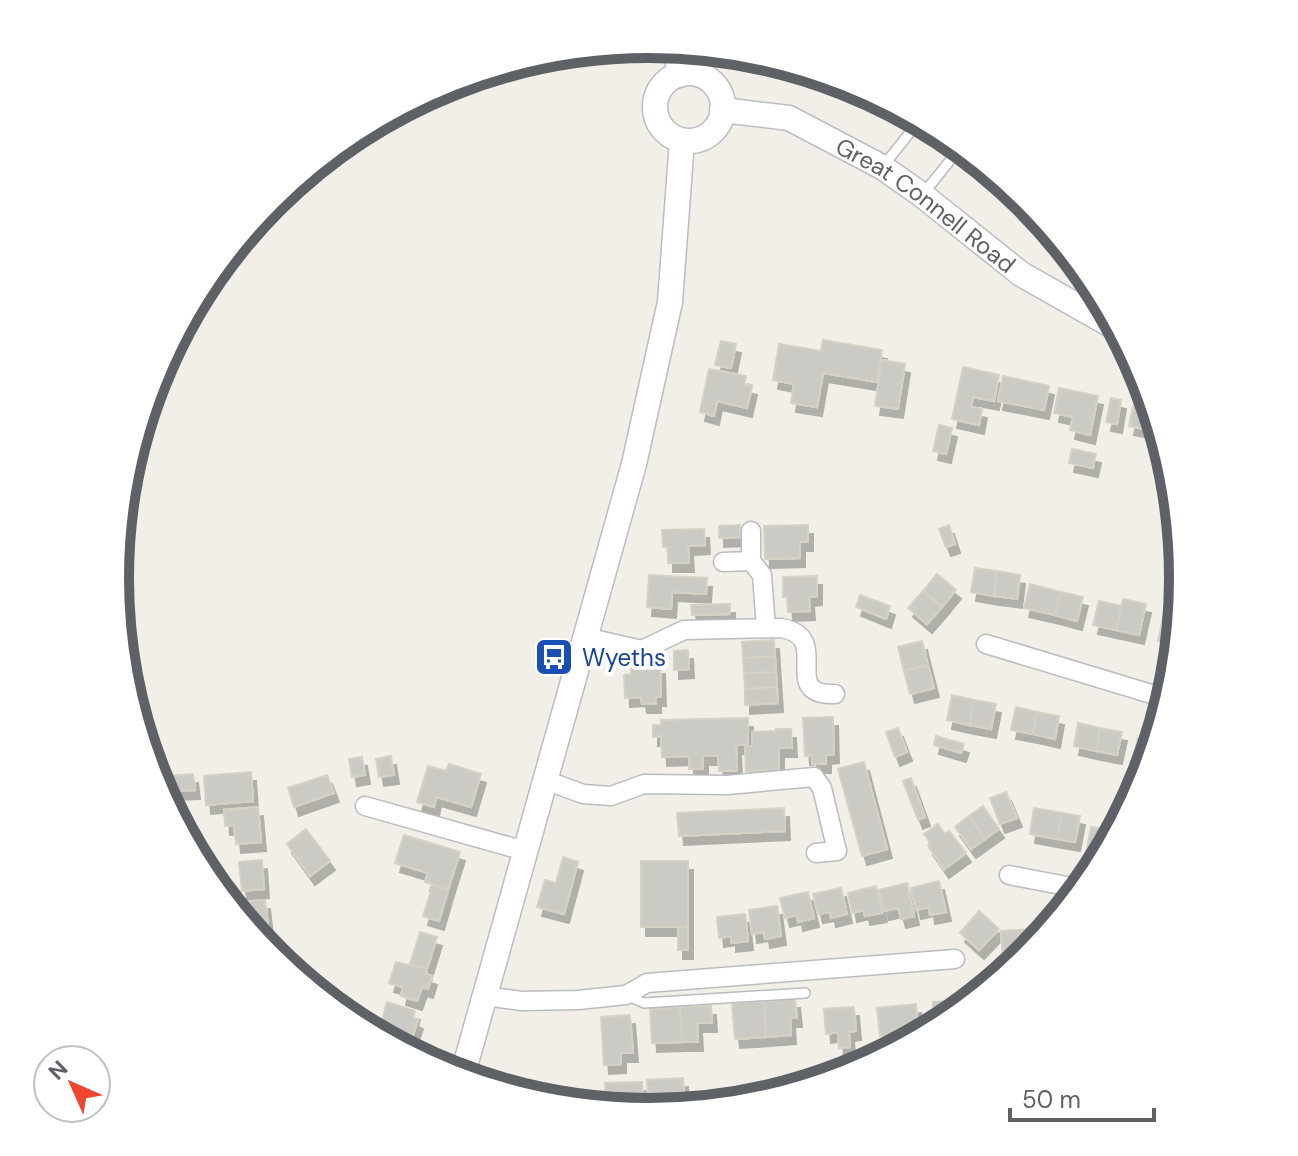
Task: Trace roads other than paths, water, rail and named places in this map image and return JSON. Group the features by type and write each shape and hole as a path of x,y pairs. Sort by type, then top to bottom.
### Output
{"main road":[{"path":"677,59 680,75"},
{"path":"688,73 709,80 719,91 722,101 719,122 713,131 695,140 682,141 670,135 660,126 656,114 656,99 662,86 680,75 688,73"},
{"name":"Great Connell Road","path":"722,110 789,118 882,167 1021,274 1099,318"},
{"path":"466,1064 634,464 670,302 682,141"}],"street":[{"path":"751,531 751,561 762,575 766,628"},
{"path":"723,562 751,561"},
{"path":"585,637 642,650 684,630 793,630 806,643 811,689 819,694 835,694"},
{"path":"986,644 1155,695"},
{"path":"545,780 583,794 611,796 644,784 727,785 814,777 822,788 837,851 816,853"},
{"path":"365,806 525,851"},
{"path":"1009,875 1068,886"},
{"path":"484,996 522,1001 578,1000 626,995 647,983 955,959"}],"lane":[{"path":"882,167 912,130"},
{"path":"922,195 953,156"},
{"path":"626,995 644,1003 805,993"}],"place":[{"name":"Wyeths","path":"554,657"}]}
